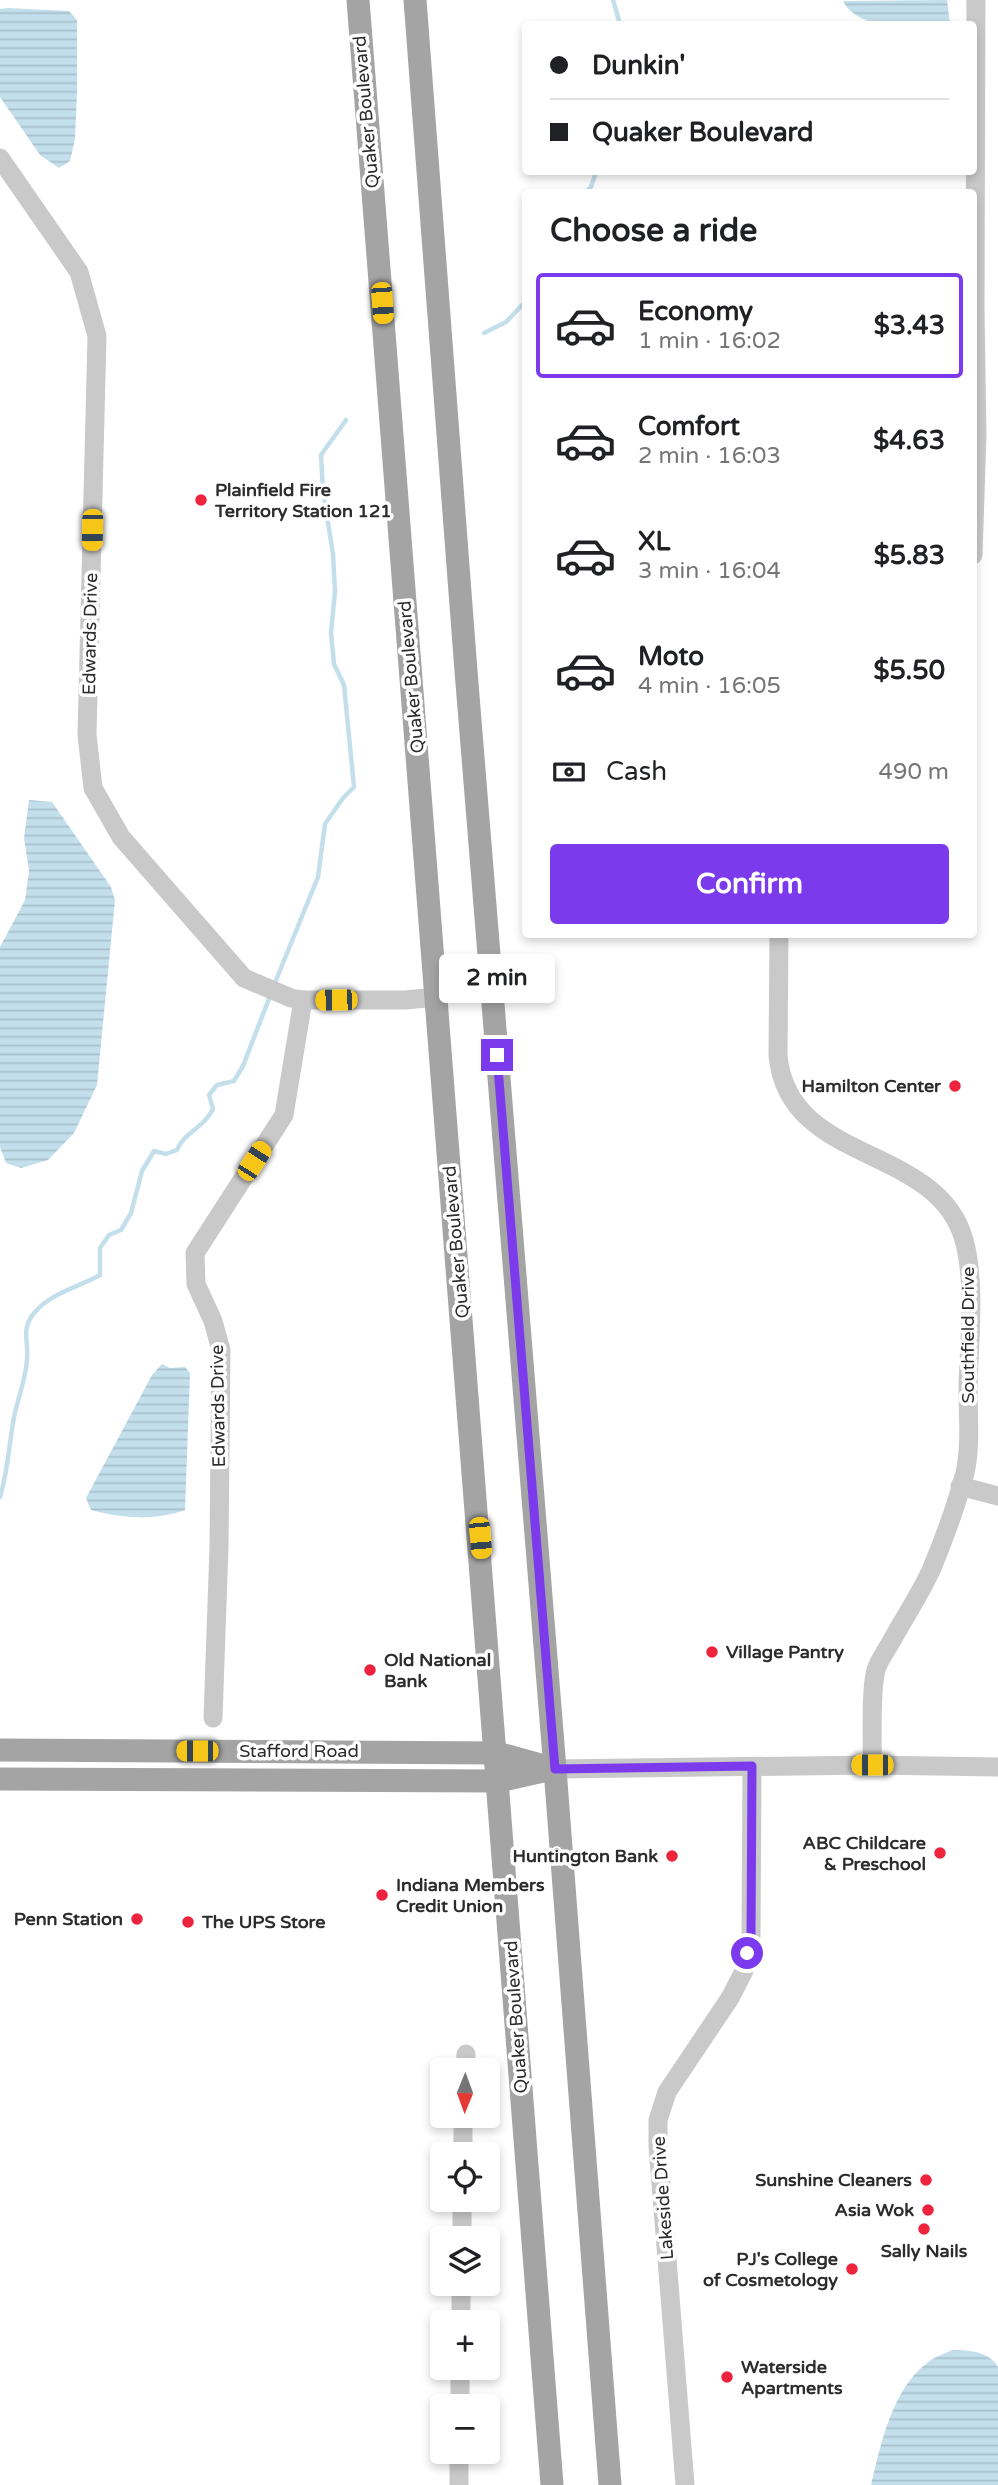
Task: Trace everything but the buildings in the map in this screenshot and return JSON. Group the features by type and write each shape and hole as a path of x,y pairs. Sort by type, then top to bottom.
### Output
{"main road":[{"name":"Quaker Boulevard","path":"358,0 497,1753 552,2485"},
{"path":"415,0 610,2485"},
{"name":"Stafford Road","path":"0,1751 497,1753 555,1769"},
{"name":"Stafford Road","path":"0,1779 499,1781 555,1769"}],"street":[{"path":"976,0 976,21"},
{"name":"Edwards Drive","path":"0,158 79,272 97,336 87,735 93,788 121,837 244,978 297,999 405,1000 437,997"},
{"name":"Southfield Drive","path":"779,938 778,1056 780,1074 789,1094 814,1124 834,1139 928,1186 951,1210 965,1242 970,1285 965,1471 932,1569 876,1671 872,1765"},
{"name":"Edwards Drive","path":"213,1718 219,1547 221,1350 213,1321 196,1284 195,1253 284,1115 297,999"},
{"path":"960,1486 998,1496"},
{"name":"Stafford Road","path":"555,1769 872,1765 998,1767"},
{"name":"Lakeside Drive","path":"685,2485 658,2146 659,2120 667,2092 730,1998 744,1971 751,1936 752,1766"},
{"path":"459,2485 460,2464"}],"water":[{"path":"947,0 950,21 870,21 851,12 843,1"},
{"path":"0,9 69,11 77,20 75,139 70,161 59,168 40,155 0,97"},
{"path":"29,800 52,802 111,887 115,900 97,1085 74,1133 48,1160 21,1168 6,1163 0,1147 0,947 25,900 29,871 24,838"},
{"path":"162,1364 170,1368 185,1367 190,1373 185,1510 162,1516 138,1517 91,1510 86,1498 152,1375"},
{"path":"952,2350 984,2355 998,2367 998,2485 871,2485 890,2418 905,2388 927,2363"}],"waterway":[{"path":"613,0 619,21"},
{"path":"589,189 595,175"},
{"path":"484,333 506,322 522,305"},
{"path":"274,985 318,877 325,824 354,787 344,685 334,664 331,633 335,591 333,554 323,491 321,455 346,420"},
{"path":"0,1497 25,1373 26,1330 30,1318 49,1300 100,1275 100,1248 109,1235 121,1230 131,1213 142,1171 154,1151 166,1154 177,1150 184,1139 205,1121 213,1109 209,1095 217,1085 234,1081 243,1066 270,996"}],"place":[{"name":"Plainfield Fire Territory Station 121","path":"201,500"},
{"name":"Hamilton Center","path":"955,1086"},
{"name":"Village Pantry","path":"712,1652"},
{"name":"Old National Bank","path":"370,1670"},
{"name":"ABC Childcare & Preschool","path":"940,1853"},
{"name":"Huntington Bank","path":"672,1856"},
{"name":"Indiana Members Credit Union","path":"382,1895"},
{"name":"Penn Station","path":"137,1919"},
{"name":"The UPS Store","path":"188,1922"},
{"name":"Sunshine Cleaners","path":"926,2180"},
{"name":"Asia Wok","path":"928,2210"},
{"name":"Sally Nails","path":"924,2229"},
{"name":"PJ's College of Cosmetology","path":"852,2269"},
{"name":"Waterside Apartments","path":"727,2377"}],"route":[{"path":"497,1055 555,1769 752,1766 751,1936 747,1953"}]}
